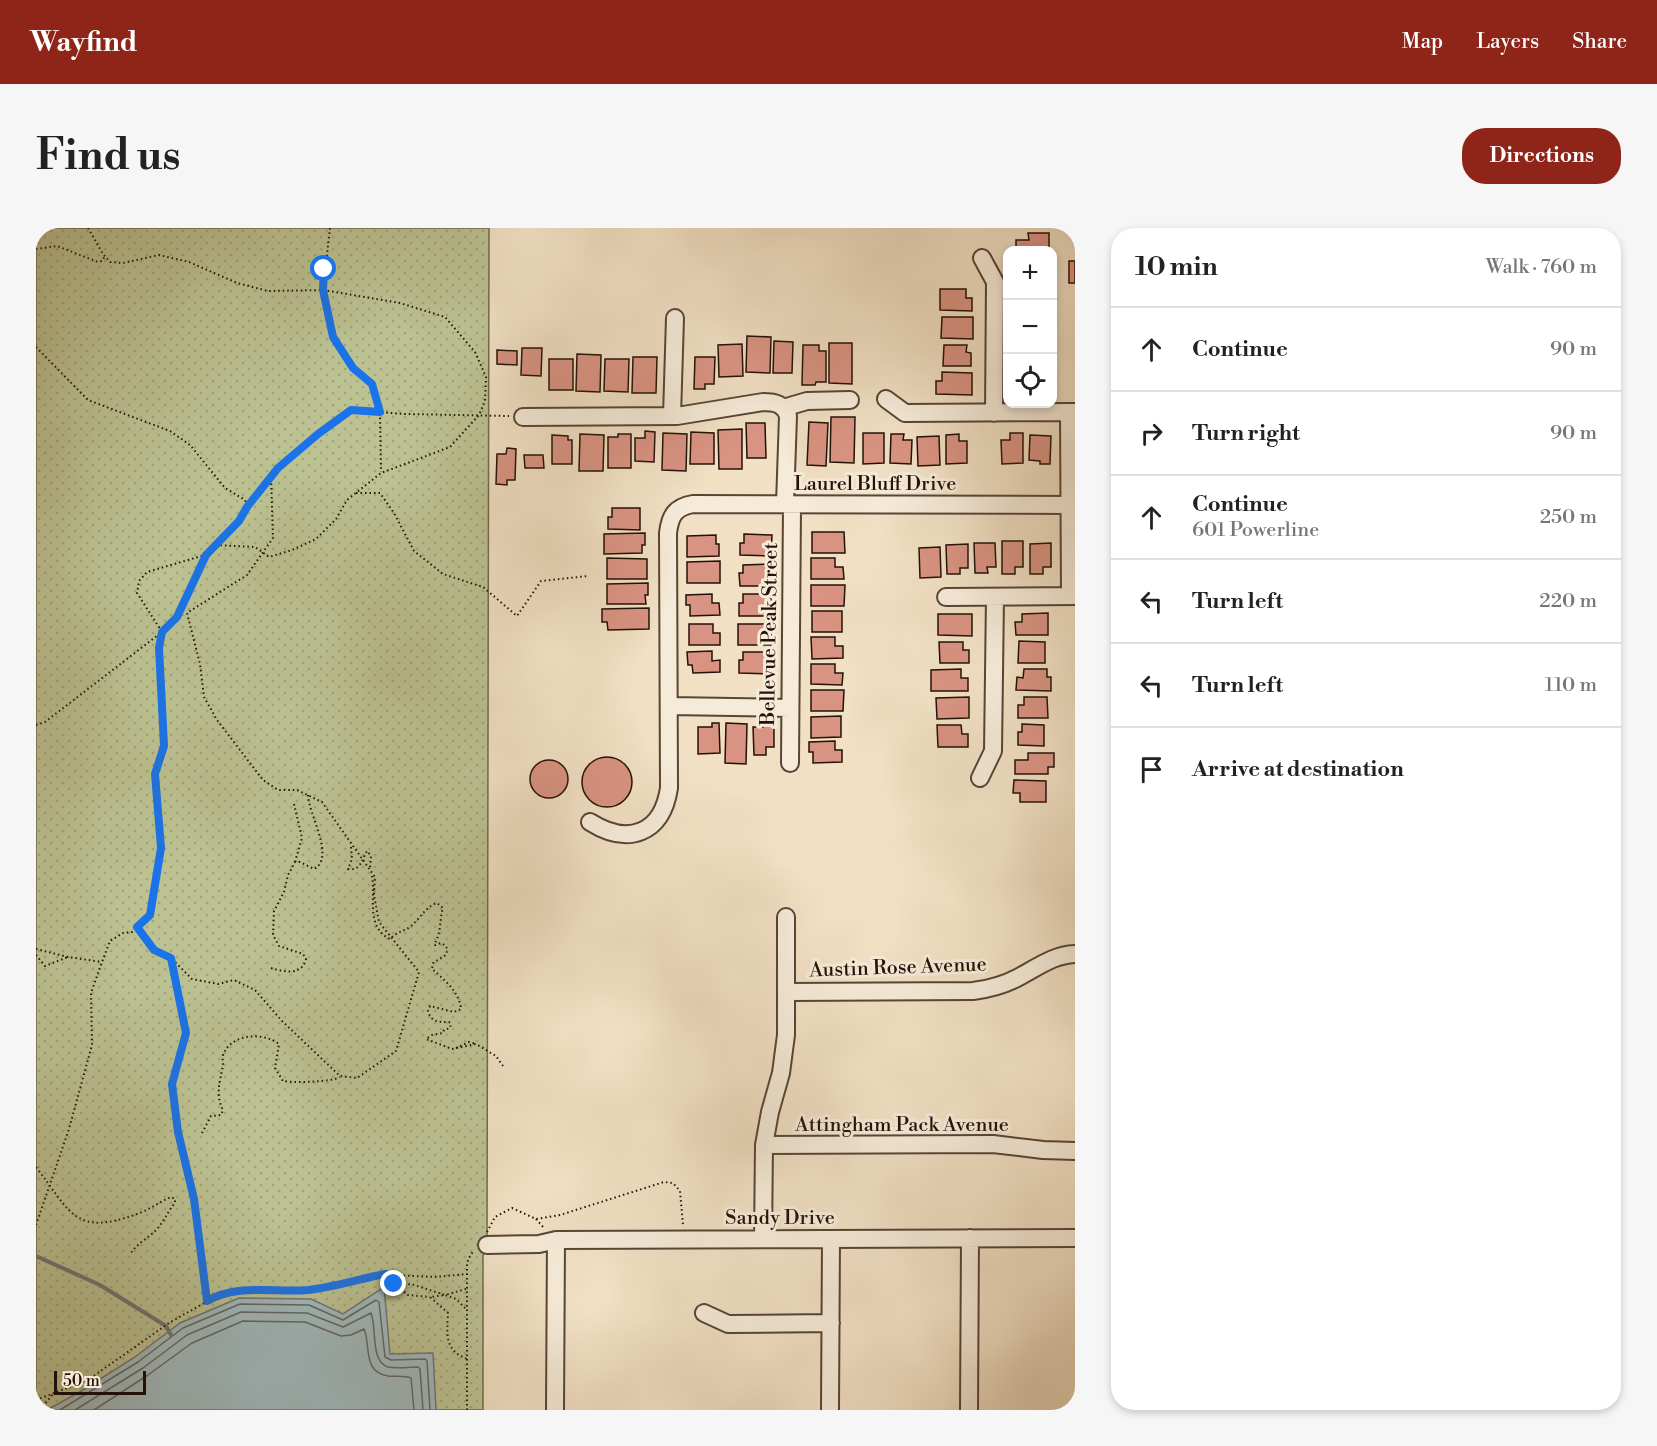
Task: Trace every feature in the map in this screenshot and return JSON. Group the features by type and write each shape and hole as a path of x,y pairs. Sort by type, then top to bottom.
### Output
{"street":[{"path":"982,258 995,282 994,412"},
{"path":"672,416 675,318"},
{"path":"886,399 904,413 1072,412 1072,596 946,597"},
{"path":"524,417 672,416 763,402 776,403 783,408 807,401 850,400"},
{"name":"Bellevue Peak Street","path":"783,408 788,421 786,441 789,505 790,763"},
{"name":"Laurel Bluff Drive","path":"670,706 668,533 672,516 677,509 693,504 1072,505"},
{"path":"980,778 993,751 995,597"},
{"path":"590,822 600,829 627,835 642,832 654,825 663,813 669,788 670,706 790,708"},
{"path":"763,1239 764,1145 785,1050 786,917"},
{"name":"Austin Rose Avenue","path":"787,992 973,991 1002,985 1045,961 1075,954"},
{"name":"Attingham Pack Avenue","path":"764,1145 993,1144 1075,1151"},
{"path":"969,1410 970,1238"},
{"name":"Sandy Drive","path":"486,1245 539,1244 556,1240 1075,1238"},
{"path":"830,1410 831,1239"},
{"path":"555,1410 556,1240"},
{"path":"705,1313 728,1324 831,1323"}],"path":[{"path":"88,228 110,262 123,263 159,255 189,262 237,283 268,291 323,290 400,303 445,317 475,352 486,377 485,401 479,415 450,447 381,473 347,500 336,519 315,539 292,550 269,557 255,547 216,545"},
{"path":"330,228 323,290 333,337 353,368 372,384 380,412 381,473"},
{"path":"36,249 57,246 98,262 102,261 105,256"},
{"path":"36,347 88,400 170,431 190,446 225,488 245,500 247,507"},
{"path":"36,724 45,722 162,632 176,618 206,555 239,521 271,476 318,434 351,410 524,417"},
{"path":"176,618 247,575 273,538 271,476"},
{"path":"356,493 380,493 394,513 414,551 443,574 483,587 517,616 541,581 588,576"},
{"path":"36,1225 69,1130 92,1045 91,993 110,941 123,933 132,932 150,915 161,848 155,774 164,746 159,648 162,632 137,593 139,581 147,572 206,555"},
{"path":"187,613 200,664 204,697 217,720 263,780 278,790 297,790 322,802 375,877 374,895 379,922 390,939 419,972 396,1051 357,1077 342,1076 336,1080 291,1083 283,1081 275,1068 279,1044 271,1038 242,1038 231,1045 223,1055 218,1085 218,1100 223,1110 221,1115 211,1116 202,1133"},
{"path":"295,862 314,868 323,858 317,822 311,814 308,795"},
{"path":"271,968 292,972 300,970 306,959 303,954 279,946 273,935 274,911 284,892 302,838 294,804"},
{"path":"351,844 352,859 348,869 358,867 365,851 371,856 371,873"},
{"path":"390,939 399,930 409,928 431,905 437,903 442,905 440,928 434,944 441,943 447,949 446,955 433,963 432,969 450,987 461,1009 454,1012 430,1006 429,1016 438,1023 451,1024 443,1034 432,1035 426,1039 455,1048 476,1044 496,1056 503,1066"},
{"path":"137,927 154,950 171,958 192,979 218,984 234,980 255,990 282,1020 342,1076"},
{"path":"36,949 102,962"},
{"path":"36,955 45,966 68,957"},
{"path":"171,958 186,1033 172,1084 178,1132 194,1199 207,1301"},
{"path":"36,1167 69,1212 83,1222 95,1224 138,1214 165,1199 171,1197 175,1199 175,1203 160,1225 131,1252"},
{"path":"466,1410 467,1274 470,1256 476,1248 486,1245 487,1231 495,1216 512,1208 536,1219 560,1215 664,1182 674,1184 680,1191 685,1227"},
{"path":"36,1400 88,1380 169,1323 213,1298 248,1289 307,1290 368,1277 390,1275 435,1277 467,1274"},
{"path":"390,1275 394,1284 408,1295 429,1297 467,1289"},
{"path":"394,1284 401,1286 411,1284 445,1295 456,1299 467,1310"},
{"path":"429,1297 448,1313 446,1337 456,1355 467,1359"},
{"path":"40,1410 54,1392"}],"green space":[{"path":"36,228 489,228 487,1245 483,1256 483,1410 36,1410"}],"water":[{"path":"384,1287 390,1354 433,1353 436,1410 47,1410 135,1357 180,1323 239,1298 311,1299 343,1314"}],"building":[{"path":"1028,233 1049,233 1049,246 1016,246 1016,240 1029,240"},
{"path":"1069,261 1075,261 1075,283 1069,283"},
{"path":"940,289 966,289 966,298 972,298 972,311 940,310"},
{"path":"942,317 973,317 973,339 941,338"},
{"path":"747,336 771,337 770,373 746,372"},
{"path":"774,341 793,342 792,373 773,373"},
{"path":"829,343 852,343 852,384 829,383"},
{"path":"742,344 743,376 719,377 718,345"},
{"path":"803,345 819,345 819,351 826,351 826,382 802,385"},
{"path":"944,345 967,345 966,352 971,353 971,366 943,366"},
{"path":"522,348 542,348 541,376 521,375"},
{"path":"497,350 517,351 517,365 497,364"},
{"path":"577,354 601,355 600,392 576,391"},
{"path":"633,357 657,357 656,393 632,393"},
{"path":"695,357 715,357 714,384 705,384 705,389 694,389"},
{"path":"549,359 573,359 573,390 549,390"},
{"path":"605,359 629,359 628,392 604,391"},
{"path":"942,372 972,373 972,395 936,394 936,381 942,381"},
{"path":"831,417 855,417 854,463 830,462"},
{"path":"809,422 828,423 826,466 807,465"},
{"path":"746,423 765,423 766,458 747,458"},
{"path":"742,429 742,469 719,469 718,430"},
{"path":"645,431 655,432 654,462 635,461 635,438 645,438"},
{"path":"691,432 714,433 714,464 690,464"},
{"path":"663,433 687,434 686,471 662,470"},
{"path":"863,433 884,433 884,463 863,464"},
{"path":"1010,433 1023,433 1023,463 1002,464 1001,440 1010,440"},
{"path":"580,434 604,435 603,471 579,471"},
{"path":"618,434 631,434 631,468 608,468 608,437 618,437"},
{"path":"891,434 904,434 903,440 912,440 911,464 890,463"},
{"path":"959,434 959,441 967,441 967,463 946,464 946,435"},
{"path":"552,435 568,436 568,440 572,440 572,464 552,464"},
{"path":"1030,435 1051,436 1050,464 1040,464 1040,461 1029,460"},
{"path":"939,436 940,465 918,466 917,437"},
{"path":"507,448 516,449 515,480 507,480 507,485 496,484 497,454 506,454"},
{"path":"524,455 543,455 544,468 525,468"},
{"path":"612,508 640,508 640,530 608,529 608,517 612,517"},
{"path":"812,532 844,532 845,553 812,553"},
{"path":"645,533 642,553 604,554 604,534"},
{"path":"744,534 772,535 771,556 740,555 740,543 744,543"},
{"path":"716,535 719,556 687,557 687,536"},
{"path":"1002,541 1023,541 1023,567 1015,567 1015,574 1002,574"},
{"path":"974,543 995,543 996,567 987,567 988,573 975,573"},
{"path":"1051,543 1051,567 1043,567 1043,574 1030,574 1030,544"},
{"path":"968,544 968,568 960,568 960,574 947,574 946,545"},
{"path":"940,547 941,577 920,578 919,548"},
{"path":"607,558 647,559 647,579 607,579"},
{"path":"811,558 835,558 835,567 843,567 844,579 811,579"},
{"path":"720,561 720,583 687,583 687,562"},
{"path":"771,564 771,586 740,586 739,573 743,573 743,565"},
{"path":"648,583 648,595 645,595 646,604 607,604 607,584"},
{"path":"811,585 845,585 844,606 811,606"},
{"path":"712,594 712,603 719,603 720,615 690,616 690,605 686,605 686,595"},
{"path":"743,594 771,594 771,616 739,616 739,603 743,603"},
{"path":"649,608 649,629 608,630 607,622 602,622 602,609"},
{"path":"812,611 842,611 842,632 812,632"},
{"path":"1048,613 1048,635 1016,635 1015,622 1022,622 1022,614"},
{"path":"938,614 972,614 972,636 938,635"},
{"path":"689,624 713,624 713,633 720,633 720,645 689,645"},
{"path":"738,624 771,624 771,645 738,645"},
{"path":"811,637 835,637 835,646 843,646 843,658 812,659"},
{"path":"1019,641 1045,642 1045,663 1018,663"},
{"path":"939,642 963,642 963,650 969,650 969,663 940,663"},
{"path":"712,651 712,661 720,660 720,672 693,673 692,665 688,665 687,652"},
{"path":"743,652 771,652 770,674 739,673 739,660 743,660"},
{"path":"811,664 835,664 835,673 843,673 842,685 811,684"},
{"path":"961,669 961,678 968,678 968,691 931,691 931,670"},
{"path":"1024,669 1047,669 1047,677 1051,677 1051,691 1016,690 1017,677 1023,678"},
{"path":"811,690 844,690 843,711 811,711"},
{"path":"969,697 969,718 937,719 936,698"},
{"path":"1024,697 1047,697 1048,718 1018,718 1018,705 1024,705"},
{"path":"841,716 841,737 811,738 811,717"},
{"path":"763,722 774,722 774,747 766,747 766,755 754,755 753,727 763,727"},
{"path":"712,723 719,723 720,753 698,754 698,727 712,727"},
{"path":"726,723 747,724 746,764 725,763"},
{"path":"1022,724 1044,725 1044,746 1018,745 1018,732 1022,732"},
{"path":"937,725 961,725 962,734 968,734 968,747 938,747"},
{"path":"835,741 835,750 842,750 842,762 813,763 813,752 809,752 809,742"},
{"path":"1028,753 1054,753 1054,767 1048,767 1048,774 1015,774 1015,760 1028,760"},
{"path":"607,757 625,764 632,782 625,800 607,807 589,800 582,782 589,764"},
{"path":"549,760 563,765 568,779 563,793 549,798 535,793 530,779 535,765"},
{"path":"1014,780 1046,781 1046,802 1020,802 1020,793 1013,793"}],"waterway":[{"path":"36,1256 100,1285 166,1326 171,1335"}],"route":[{"path":"324,269 323,290 333,337 353,368 372,384 380,412 351,410 278,468 247,507 239,521 206,555 177,617 162,632 159,648 164,746 155,774 161,848 150,915 137,927 154,950 171,958 186,1033 172,1084 178,1132 194,1199 207,1301 248,1289 307,1290 385,1274 390,1275 394,1284"}]}
